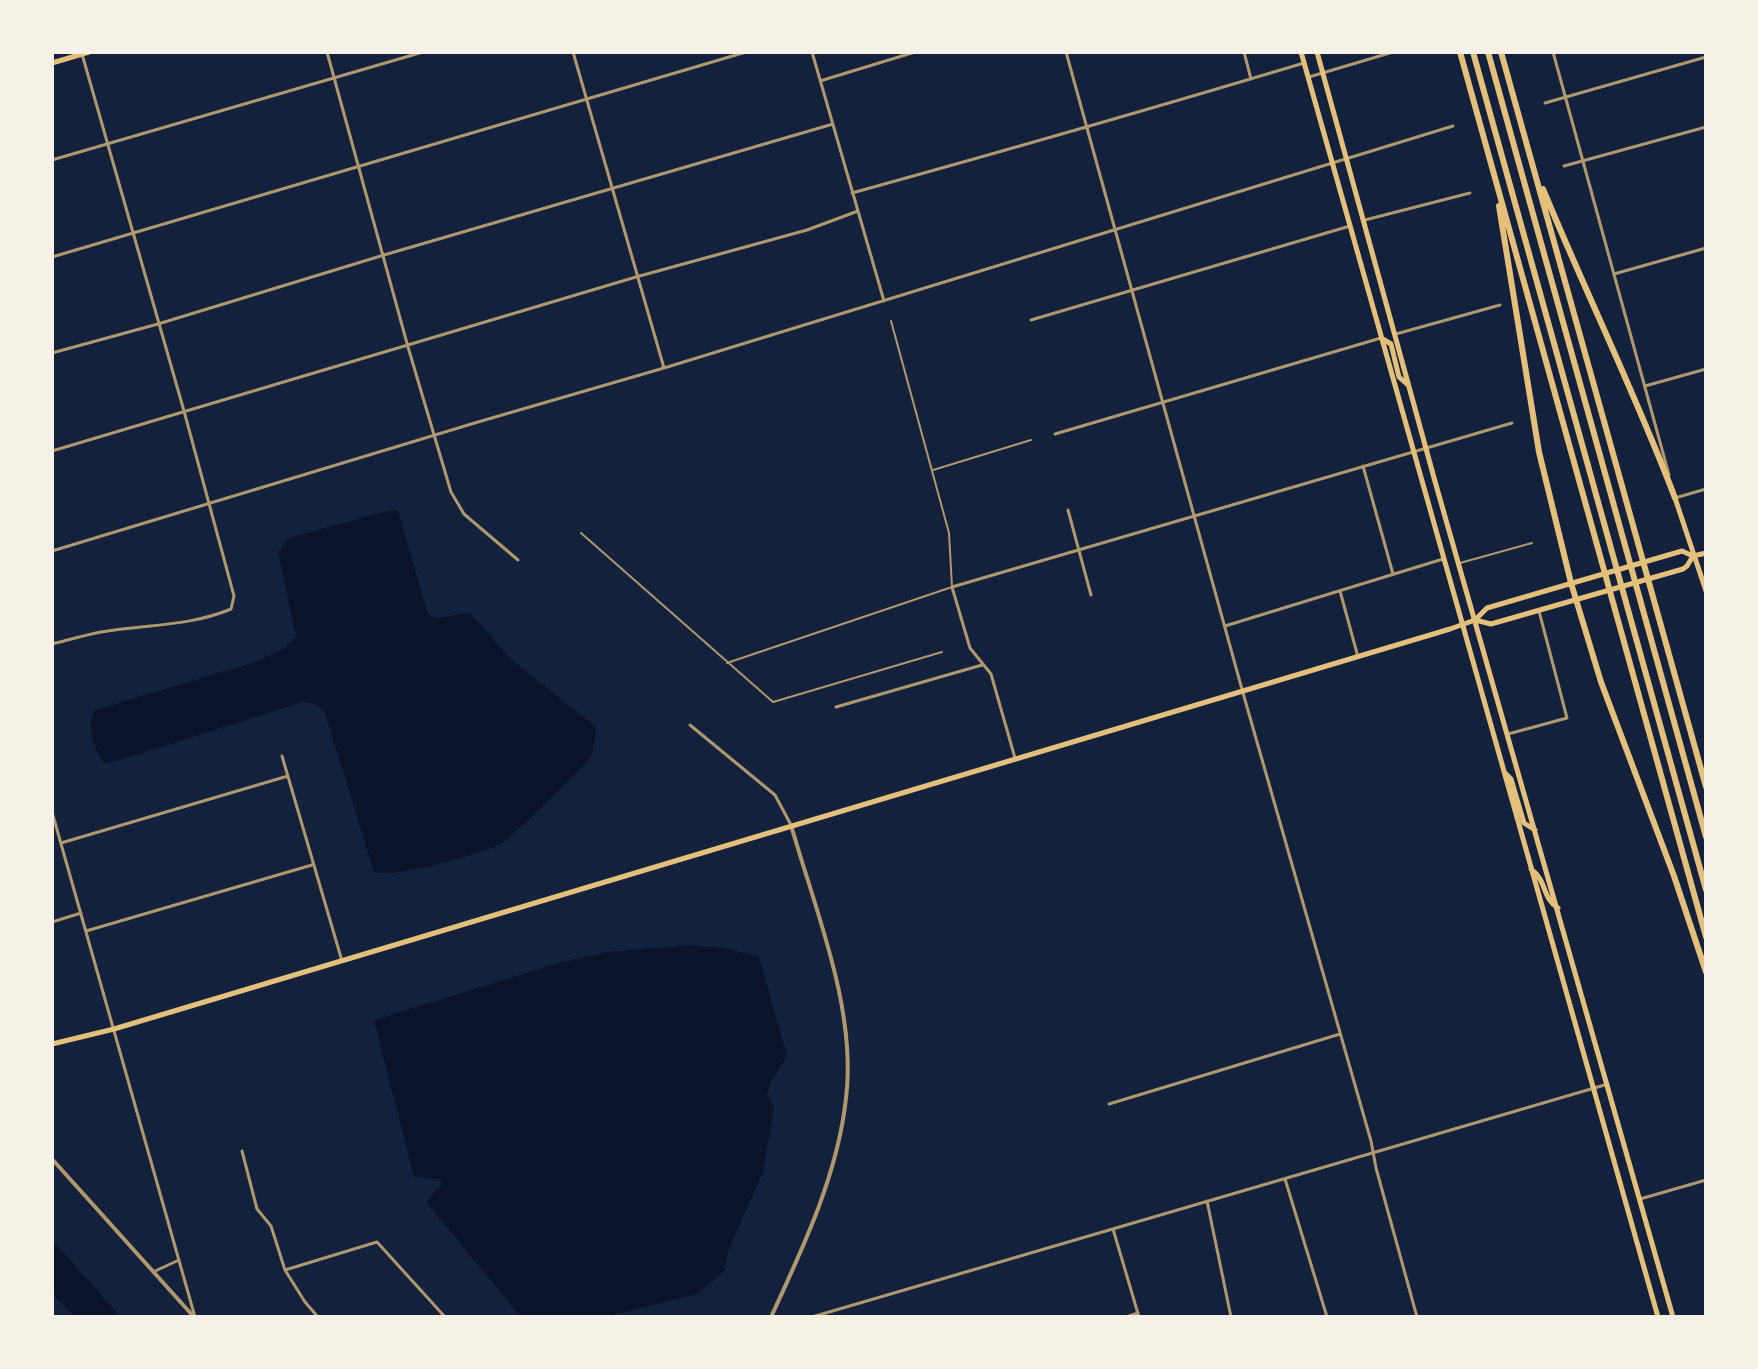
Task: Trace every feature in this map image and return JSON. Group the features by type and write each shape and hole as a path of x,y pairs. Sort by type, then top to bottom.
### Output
{"highway":[{"path":"1459,52 1706,937"},
{"path":"1473,52 1706,890"},
{"path":"1488,52 1706,837"},
{"path":"1502,52 1706,787"},
{"path":"1532,165 1636,398 1675,498"},
{"path":"1494,174 1539,452 1571,583 1601,682 1674,876 1706,972"}],"main road":[{"path":"52,63 89,52"},
{"path":"1301,52 1658,1317"},
{"path":"1317,52 1458,563 1673,1317"},
{"path":"1381,338 1391,344 1399,377 1409,386"},
{"path":"1675,498 1706,591"},
{"path":"54,1045 1243,693 1461,625 1475,620 1487,608 1682,551 1693,556 1706,553"},
{"path":"1475,620 1491,624 1683,569 1693,556"},
{"path":"1504,771 1511,779 1524,823 1535,830"},
{"path":"1531,869 1541,877 1548,901 1559,909"}],"street":[{"path":"327,52 451,492 459,508 518,560"},
{"path":"52,160 423,52"},
{"path":"573,52 664,368"},
{"path":"52,257 746,52"},
{"path":"812,52 884,301"},
{"path":"820,81 915,52"},
{"path":"1066,52 1417,1317"},
{"path":"1244,52 1251,79"},
{"path":"1308,77 1393,52"},
{"path":"1553,52 1675,498 1706,489"},
{"path":"52,644 102,632 173,626 211,618 231,609 234,596 82,53"},
{"path":"1545,103 1706,57"},
{"path":"852,193 1087,128 1304,63"},
{"path":"52,353 833,124"},
{"path":"52,551 664,368 1453,126"},
{"path":"1564,166 1706,127"},
{"path":"1363,221 1470,193"},
{"path":"52,451 636,277 807,230 858,211"},
{"path":"1031,320 1350,226"},
{"path":"1614,274 1706,248"},
{"path":"1395,334 1500,305"},
{"path":"1055,434 1381,338"},
{"path":"1645,386 1706,369"},
{"path":"1016,760 991,674 970,648 952,587 1512,423"},
{"path":"1363,466 1393,574"},
{"path":"1068,510 1091,595"},
{"path":"1225,626 1443,559"},
{"path":"1340,591 1358,657"},
{"path":"1508,734 1567,718 1539,611"},
{"path":"836,707 982,665"},
{"path":"690,725 775,795 791,825 841,1001 847,1095 840,1137 822,1197 771,1317"},
{"path":"282,756 342,961"},
{"path":"61,843 288,776"},
{"path":"52,812 195,1317"},
{"path":"86,931 312,865"},
{"path":"52,922 81,913"},
{"path":"1109,1104 1340,1034"},
{"path":"812,1317 1608,1084"},
{"path":"242,1151 257,1209 271,1226 285,1270 318,1317"},
{"path":"52,1159 195,1317"},
{"path":"1285,1178 1327,1317"},
{"path":"1640,1199 1706,1180"},
{"path":"1207,1201 1231,1317"},
{"path":"1113,1229 1139,1315 1126,1317"},
{"path":"285,1270 377,1242 445,1317"},
{"path":"153,1272 179,1260"}],"lane":[{"path":"727,663 952,587 949,533 891,321"},
{"path":"933,470 1031,440"},
{"path":"581,533 773,702 942,652"},
{"path":"1458,563 1532,543"}],"water":[{"path":"391,510 398,511 428,614 436,618 470,613 512,660 596,727 590,758 518,830 501,844 475,854 417,869 374,872 325,713 317,705 303,702 105,763 92,737 91,722 95,710 252,663 284,649 296,637 278,552 288,538"},
{"path":"690,945 724,948 759,957 787,1056 770,1083 767,1094 774,1107 763,1172 729,1248 725,1270 697,1294 605,1317 521,1317 426,1202 442,1183 441,1179 414,1177 374,1020 562,962 608,952"},
{"path":"52,1240 121,1317 75,1317 52,1293"}]}
